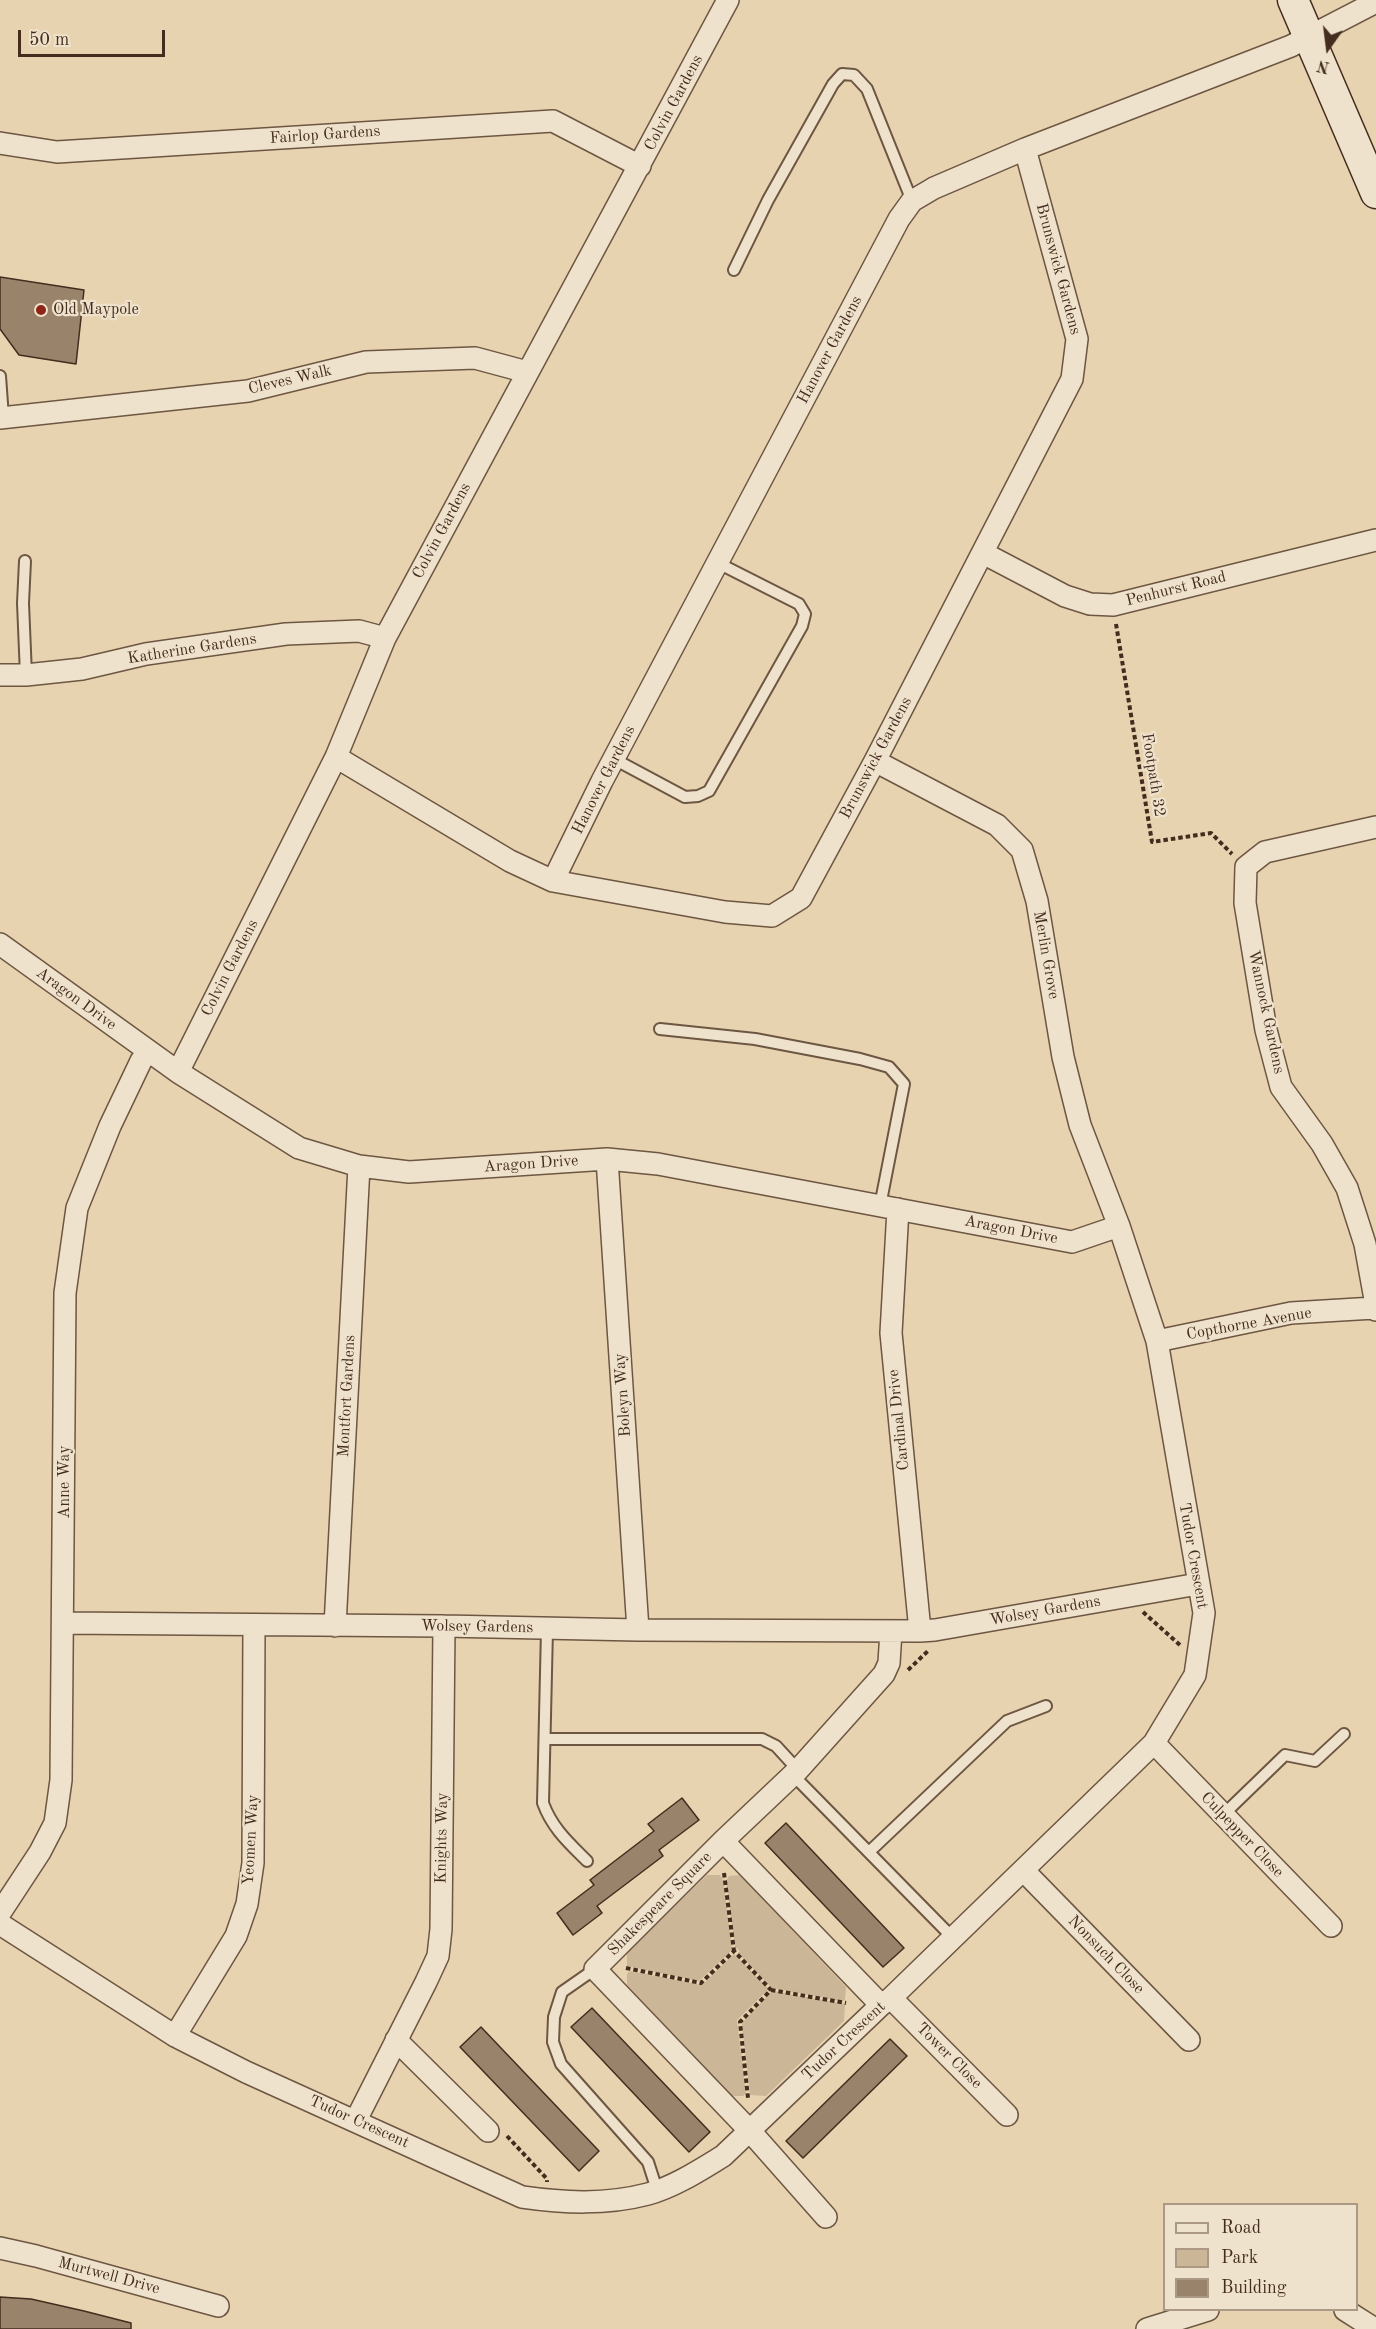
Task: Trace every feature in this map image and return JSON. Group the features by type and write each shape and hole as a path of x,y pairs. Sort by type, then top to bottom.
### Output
{"street":[{"name":"Colvin Gardens","path":"178,1072 336,757 385,638 728,0"},
{"path":"1293,0 1376,193"},
{"name":"Hanover Gardens","path":"553,881 614,759 899,219 912,201 934,188 1025,149 1292,46 1376,2"},
{"name":"Fairlop Gardens","path":"0,143 57,152 553,121 640,166"},
{"name":"Brunswick Gardens","path":"336,757 510,861 553,881 724,912 772,916 801,898 875,761 1072,379 1077,339 1025,149"},
{"name":"Cleves Walk","path":"1,417 248,391 366,362 475,358 527,372"},
{"name":"Penhurst Road","path":"983,553 1065,596 1090,604 1113,605 1376,540"},
{"name":"Katherine Gardens","path":"0,675 26,675 82,669 146,654 286,634 358,632 385,638"},
{"name":"Merlin Grove","path":"875,761 997,825 1022,850 1037,901 1064,1057 1080,1125 1119,1226"},
{"path":"1246,867 1265,852 1376,827"},
{"name":"Wannock Gardens","path":"1246,867 1245,903 1266,1030 1281,1087 1322,1144 1347,1188 1365,1244 1376,1299 1375,1309"},
{"name":"Aragon Drive","path":"0,944 178,1072 298,1148 359,1166 409,1172 607,1159 658,1164 1072,1242 1119,1226"},
{"name":"Anne Way","path":"0,1913 40,1852 55,1823 61,1780 65,1293 77,1208 110,1126 148,1051"},
{"name":"Boleyn Way","path":"607,1159 638,1630"},
{"name":"Montfort Gardens","path":"335,1626 359,1166"},
{"name":"Cardinal Drive","path":"889,1208 891,1333 928,1630"},
{"name":"Tudor Crescent","path":"0,1924 175,2036 246,2072 522,2197 559,2202 593,2202 649,2194 697,2173 723,2156 750,2131 1154,1743 1194,1675 1204,1613 1157,1341 1119,1226"},
{"name":"Copthorne Avenue","path":"1157,1341 1291,1313 1375,1309"},
{"name":"Wolsey Gardens","path":"64,1623 638,1630 928,1630 1198,1584"},
{"name":"Yeomen Way","path":"175,2036 236,1936 247,1904 254,1863 254,1625"},
{"name":"Knights Way","path":"356,2120 438,1956 441,1929 444,1626"},
{"path":"723,1841 796,1772 884,1674 889,1663 891,1631"},
{"name":"Culpepper Close","path":"1154,1743 1331,1926"},
{"name":"Shakespeare Square","path":"826,2217 750,2131 595,1969 723,1841 886,2001"},
{"name":"Nonsuch Close","path":"1023,1870 1189,2040"},
{"name":"Tower Close","path":"886,2001 1007,2115"},
{"path":"396,2040 488,2132"},
{"name":"Murtwell Drive","path":"0,2248 218,2306"},
{"path":"1147,2329 1205,2311"},
{"path":"1347,2311 1375,2329"}],"lane":[{"path":"734,270 768,200 833,84 842,74 854,75 867,89 912,201"},
{"path":"0,376 1,417"},
{"path":"25,561 26,675"},
{"path":"614,759 685,797 698,796 710,791 802,626 805,614 799,604 718,563"},
{"path":"660,1029 755,1040 860,1059 889,1067 904,1084 889,1208"},
{"path":"547,1629 543,1803 549,1819 587,1861"},
{"path":"869,1852 1007,1721 1046,1706"},
{"path":"1223,1815 1285,1755 1315,1761 1344,1734"},
{"path":"545,1738 762,1739 776,1746 796,1772 869,1852 952,1938"},
{"path":"595,1969 562,1992 554,2017 553,2042 561,2064 648,2162 657,2190"}],"path":[{"name":"Footpath 32","path":"1113,605 1152,842 1211,833 1246,867"},
{"path":"1138,1594 1140,1610 1188,1651 1198,1656"},
{"path":"884,1674 897,1681 932,1647 928,1630"},
{"path":"724,1873 734,1951 771,1990 846,2003"},
{"path":"626,1968 701,1983 734,1951"},
{"path":"748,2097 740,2022 771,1990"},
{"path":"846,2013 847,1994"},
{"path":"739,2097 758,2098"}],"green space":[{"path":"707,1875 720,1875 723,1880 732,1948 730,1952 699,1981 627,1966 627,1952"},
{"path":"740,1875 846,1987 845,2000 772,1988 738,1953 740,1951 735,1947 726,1881 729,1876"},
{"path":"734,1954 769,1989 737,2020 746,2093 743,2096 732,2096 627,1985 627,1974 630,1971 702,1985"},
{"path":"772,1991 845,2004 844,2021 766,2096 750,2095 742,2023"}],"building":[{"name":"Old Maypole","path":"0,277 84,290 76,364 19,355 0,329"},
{"path":"682,1798 699,1820 659,1850 663,1856 597,1906 602,1913 573,1935 557,1913 594,1885 590,1880 654,1831 648,1824"},
{"path":"786,1823 904,1948 883,1967 765,1843"},
{"path":"592,2008 710,2132 689,2152 571,2027"},
{"path":"481,2027 599,2151 579,2171 460,2047"},
{"path":"890,2039 907,2056 803,2158 786,2141"},
{"path":"0,2297 31,2299 84,2311 131,2323 131,2329 0,2329"}],"place":[{"name":"Old Maypole","path":"41,310"}]}
